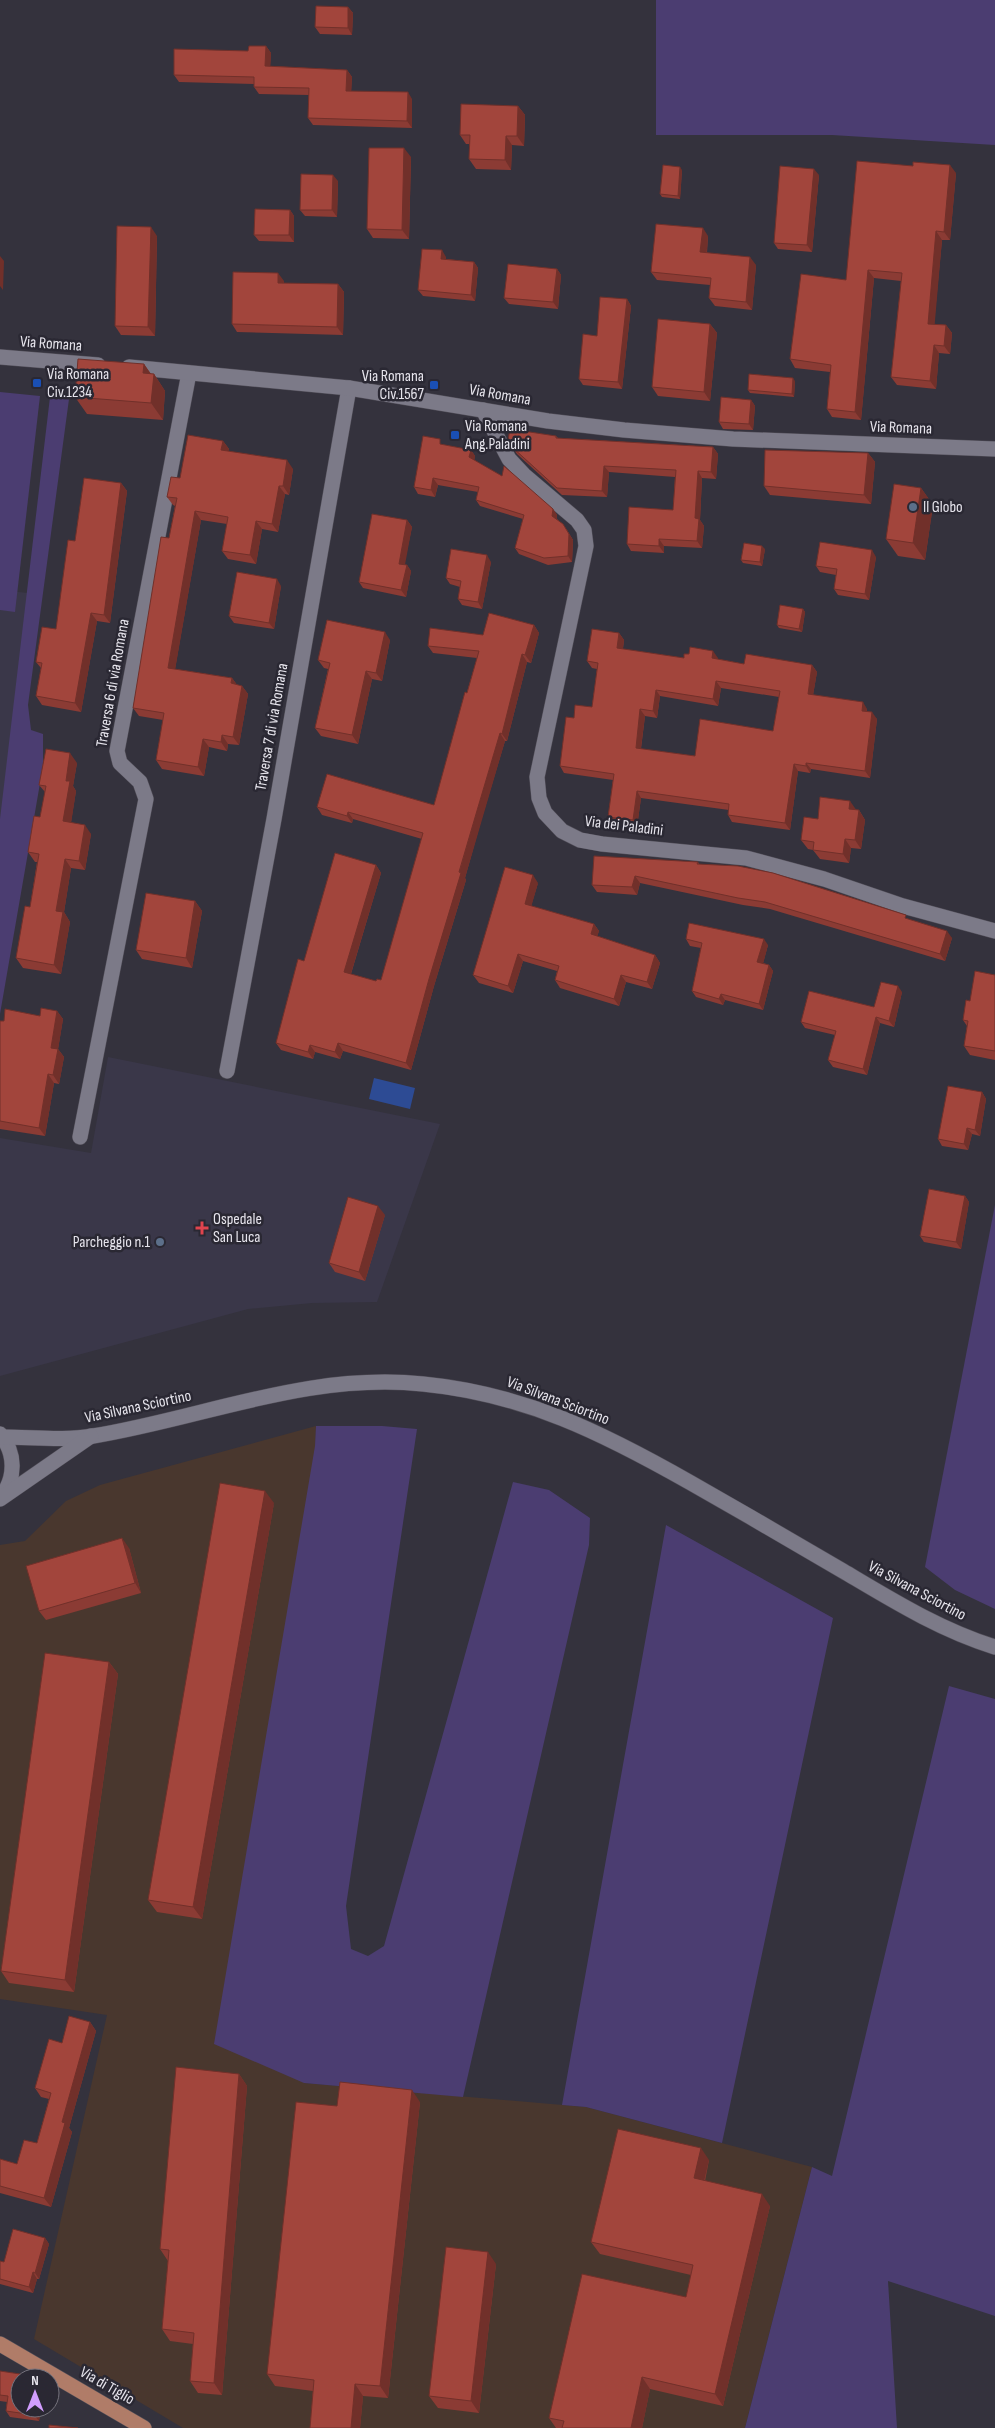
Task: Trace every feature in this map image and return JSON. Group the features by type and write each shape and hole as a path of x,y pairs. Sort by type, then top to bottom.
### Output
{"main road":[{"name":"Via di Tiglio","path":"0,2344 144,2428"}],"street":[{"name":"Via Romana","path":"0,357 349,388 571,424 639,432 733,439 995,449"},
{"name":"Traversa 6 di via Romana","path":"80,1137 146,799 140,782 120,763 117,751 189,373"},
{"name":"Traversa 7 di via Romana","path":"227,1071 277,800 349,388"},
{"name":"Via dei Paladini","path":"483,410 509,459 524,475 577,520 586,536 586,546 538,777 541,805 556,826 571,836 591,842 716,854 774,864 903,906 995,931"},
{"name":"Via Silvana Sciortino","path":"1,1436 91,1436 270,1395 330,1386 422,1384 502,1397 603,1435 742,1512 910,1610 968,1638 995,1647"},
{"path":"0,1498 7,1489 12,1470 10,1452 1,1436"},
{"path":"0,1498 91,1436"}],"shaded area":[{"path":"656,0 995,0 995,145 832,135 656,135"},
{"path":"0,392 40,396 15,612 0,610"},
{"path":"50,397 69,399 28,705 31,730 43,734 43,766 0,1014 0,819"},
{"path":"0,590 37,594 0,871"},
{"name":"Ospedale San Luca","path":"108,1057 440,1124 377,1302 312,1303 248,1309 0,1376 0,1138 91,1153"},
{"path":"995,1205 995,1609 955,1590 925,1567"},
{"path":"316,1426 304,2083 586,2107 812,2167 745,2428 183,2428 34,2339 107,2015 0,1999 0,1545 25,1541 66,1501 100,1485"},
{"path":"316,1426 382,1426 417,1429 346,1906 351,1949 368,1956 384,1946 513,1482 549,1490 590,1518 589,1545 463,2097 304,2083 214,2044 315,1446"},
{"path":"666,1525 833,1618 722,2143 586,2107 562,2105"},
{"path":"949,1686 995,1699 995,2316 888,2281 897,2428 745,2428 812,2167 832,2176"}],"water":[{"path":"374,1078 415,1088 410,1109 369,1099"}],"building":[{"path":"316,6 348,7 348,28 315,27"},
{"path":"249,46 266,46 265,66 347,70 346,91 408,92 407,121 308,118 309,88 254,87 254,77 174,75 174,49 248,51"},
{"path":"461,104 518,106 517,136 506,136 505,160 469,159 470,135 460,135"},
{"path":"369,148 404,148 402,230 367,229"},
{"path":"857,161 913,166 913,162 950,165 944,232 936,231 928,324 946,325 944,346 934,345 930,381 891,377 902,273 868,270 855,412 827,409 831,365 790,359 801,274 846,280"},
{"path":"663,165 680,167 678,196 660,194"},
{"path":"780,166 814,169 807,245 774,243"},
{"path":"301,174 333,175 332,210 300,210"},
{"path":"255,209 290,210 289,235 254,235"},
{"path":"656,224 703,228 700,252 750,257 746,302 709,298 711,278 651,272"},
{"path":"117,226 151,227 148,327 115,326"},
{"path":"422,249 442,250 441,259 474,262 471,295 418,290"},
{"path":"508,264 557,269 553,302 504,298"},
{"path":"233,272 278,273 278,283 338,284 337,327 232,324"},
{"path":"600,297 627,299 618,382 579,379 583,334 597,336"},
{"path":"658,319 710,324 704,392 652,387"},
{"path":"78,359 144,364 143,373 154,374 151,403 75,397"},
{"path":"749,374 793,378 792,394 748,390"},
{"path":"721,397 751,400 749,424 719,422"},
{"path":"510,429 556,436 556,438 713,447 711,472 698,471 695,518 699,519 697,541 659,539 659,546 627,544 629,507 673,510 676,470 604,466 602,491 557,488 512,447 508,440"},
{"path":"188,435 223,441 221,450 287,460 283,486 279,486 272,524 256,521 250,555 222,551 228,517 195,511 168,668 232,678 231,683 242,686 233,737 222,735 221,742 203,739 198,767 156,760 164,713 133,708 161,537 169,538 177,498 167,497 171,477 180,478"},
{"path":"423,436 440,439 440,444 471,450 469,457 502,476 504,466 553,509 552,516 563,524 569,534 568,556 544,558 515,548 524,515 476,500 479,487 433,478 431,490 414,487"},
{"path":"765,450 868,453 864,495 764,486"},
{"path":"84,478 121,483 104,615 91,613 75,703 36,696 42,663 36,662 42,627 56,629 68,540 75,541"},
{"path":"894,484 921,488 913,543 886,539"},
{"path":"372,514 407,520 399,564 407,565 401,590 359,582"},
{"path":"820,542 872,550 865,594 834,589 837,569 816,566"},
{"path":"744,543 762,546 760,562 741,560"},
{"path":"451,549 487,555 478,602 458,599 461,581 446,578"},
{"path":"237,572 277,579 269,623 229,616"},
{"path":"780,605 803,609 799,629 777,625"},
{"path":"489,613 534,625 525,655 522,654 502,734 500,733 459,872 461,873 406,1063 338,1043 335,1052 310,1045 308,1052 276,1043 298,959 304,961 335,853 376,865 344,972 376,981 377,979 381,980 423,833 348,812 347,816 317,807 327,774 434,805 465,692 467,693 479,651 428,646 430,628 483,635"},
{"path":"327,620 385,632 376,673 366,671 352,735 315,728 330,663 318,660"},
{"path":"592,629 619,633 617,648 684,658 684,654 689,654 690,647 713,651 712,658 744,664 746,654 812,665 808,694 863,702 862,711 872,712 865,771 806,763 806,766 794,764 785,823 728,815 729,804 637,791 633,820 608,817 614,774 560,766 566,717 574,718 575,705 592,707 598,663 587,661","holes":["716,681 780,691 773,731 700,719 695,756 636,748 640,709 653,711 656,690 713,699"]},
{"path":"46,749 70,753 66,781 70,781 63,821 85,825 79,861 65,859 56,911 63,912 54,965 16,958 25,906 30,907 39,854 28,852 34,816 40,817 46,786 39,785"},
{"path":"820,797 850,801 849,809 859,810 855,840 845,839 843,854 813,850 814,842 801,840 804,817 818,819"},
{"path":"594,856 698,862 697,864 738,866 773,873 906,915 905,918 947,931 940,954 765,902 635,876 632,887 592,885"},
{"path":"505,867 533,875 525,904 594,924 591,934 655,955 647,982 621,975 614,999 555,980 559,966 518,954 508,986 473,975"},
{"path":"146,893 195,901 186,958 136,950"},
{"path":"689,923 764,939 757,962 769,965 759,1004 721,994 719,999 692,991 702,943 686,939"},
{"path":"975,971 995,975 995,1051 964,1046 968,1021 963,1020 966,1000 970,1001"},
{"path":"881,982 898,986 889,1021 876,1017 863,1069 828,1060 836,1031 801,1022 809,991 874,1007"},
{"path":"41,1008 57,1011 51,1048 58,1049 53,1075 48,1074 39,1128 0,1121 0,1021 4,1021 5,1009 40,1016"},
{"path":"948,1086 982,1092 975,1130 967,1128 964,1144 938,1139"},
{"path":"929,1189 965,1196 956,1242 920,1236"},
{"path":"348,1197 378,1206 359,1272 329,1263"},
{"path":"220,1483 265,1491 193,1907 148,1900"},
{"path":"122,1538 135,1583 39,1611 26,1566"},
{"path":"45,1653 109,1662 65,1980 1,1971"},
{"path":"69,2016 90,2022 62,2122 65,2123 44,2198 0,2186 0,2159 17,2164 24,2140 37,2143 51,2093 35,2088 49,2039 62,2043"},
{"path":"176,2067 239,2074 214,2383 190,2381 194,2333 162,2329 169,2250 160,2249"},
{"path":"340,2082 412,2090 380,2386 355,2384 351,2428 310,2428 314,2380 267,2374 296,2102 337,2106"},
{"path":"618,2129 701,2148 694,2178 762,2194 715,2394 642,2377 631,2428 562,2428 564,2421 549,2418 582,2274 686,2297 693,2265 591,2242"},
{"path":"13,2229 45,2238 29,2287 0,2279 0,2261 4,2262"},
{"path":"446,2247 488,2252 471,2401 429,2396"},
{"path":"0,2371 10,2372 10,2412 6,2411 8,2396 0,2395"},
{"path":"49,2425 78,2428 49,2428"}],"place":[{"name":"Via Romana Civ.1234","path":"37,383"},
{"name":"Via Romana Civ.1567","path":"434,385"},
{"name":"Via Romana Ang.Paladini","path":"455,435"},
{"name":"Il Globo","path":"913,507"},
{"name":"Ospedale San Luca","path":"202,1228"},
{"name":"Parcheggio n.1","path":"160,1242"}]}
